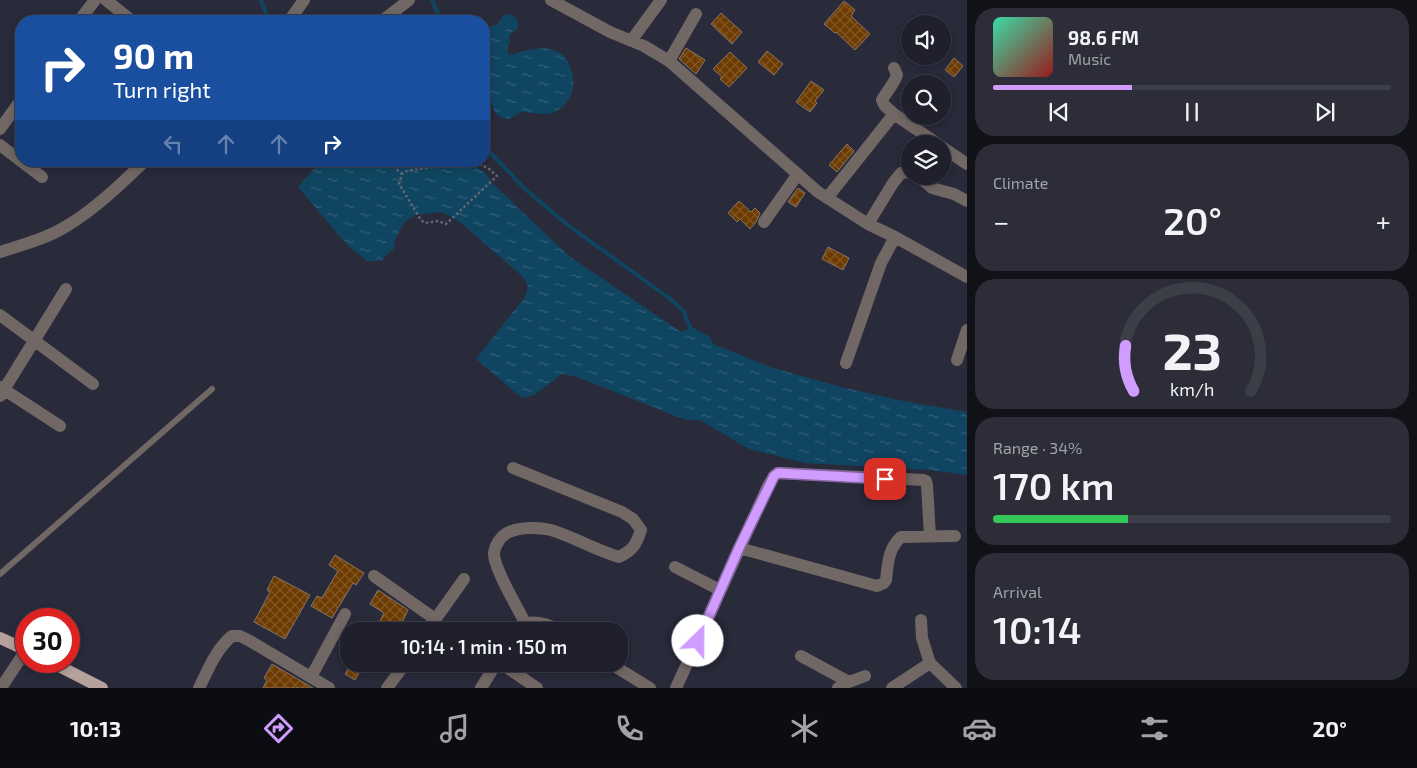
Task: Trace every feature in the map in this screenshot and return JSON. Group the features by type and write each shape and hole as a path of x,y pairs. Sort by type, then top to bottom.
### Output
{"main road":[{"path":"0,638 15,645"},
{"path":"73,673 102,688"}],"street":[{"path":"84,15 95,0"},
{"path":"106,0 125,15"},
{"path":"293,15 304,0"},
{"path":"389,11 409,0"},
{"path":"551,0 567,4 610,32 644,46 669,61 818,192 868,224 967,277"},
{"path":"631,42 661,0"},
{"path":"669,61 696,14"},
{"path":"894,68 897,75 895,82 882,100 885,106 894,114 925,135"},
{"path":"0,129 15,108"},
{"path":"827,198 894,114"},
{"path":"0,145 15,156"},
{"path":"951,153 967,164"},
{"path":"29,167 42,177"},
{"path":"0,252 38,240 64,227 91,209 139,167"},
{"path":"868,224 901,173"},
{"path":"764,222 798,174"},
{"path":"928,185 967,201"},
{"path":"846,362 881,263 895,237"},
{"path":"60,426 1,391 66,289"},
{"path":"0,315 93,384"},
{"path":"957,360 967,330"},
{"path":"513,468 622,512 633,519 641,530 637,543 629,552 619,557 550,530 515,529 505,534 498,542 494,554 519,622"},
{"path":"676,688 771,480 778,473 846,478 924,480 927,485 930,536"},
{"path":"739,548 876,586 884,583 886,580 890,553 894,544 901,537 955,536"},
{"path":"674,567 720,590"},
{"path":"374,576 435,619"},
{"path":"433,622 464,579"},
{"path":"311,677 345,614"},
{"path":"921,620 922,638 930,663 956,688"},
{"path":"199,688 219,648 232,636 240,636 250,641 329,688"},
{"path":"801,656 844,685 865,676"},
{"path":"892,688 930,663"},
{"path":"1,688 15,667"},
{"path":"387,688 399,672"},
{"path":"481,688 491,672"},
{"path":"514,672 537,688"},
{"path":"624,672 650,688"}],"lane":[{"path":"0,574 212,389"}],"path":[{"path":"394,167 402,174"},
{"path":"431,167 407,171 402,174 399,184 421,220 425,223 438,221 446,224 497,176 486,167"}],"water":[{"path":"509,14 516,18 518,22 517,29 509,37 510,42 507,49 509,54 542,48 554,50 566,58 573,75 572,94 566,104 555,112 542,114 521,112 508,119 502,118 495,113 490,101 490,62 492,60 490,56 490,27 498,25 502,16"},
{"path":"316,167 477,167 569,256 681,332 692,327 710,337 713,344 770,367 841,387 903,401 967,412 967,475 930,470 806,463 749,449 700,420 686,420 577,377 562,374 534,395 522,398 476,359 524,298 527,286 522,276 461,223 440,212 415,215 404,223 396,238 394,248 381,261 367,261 348,246 298,187"}],"building":[{"path":"844,1 855,10 851,16 870,34 855,50 836,32 824,24"},
{"path":"721,13 742,32 732,44 711,24"},
{"path":"686,48 705,60 696,74 679,59"},
{"path":"767,51 783,64 774,75 758,62"},
{"path":"730,52 747,68 729,87 713,69"},
{"path":"954,58 963,66 954,77 945,70 951,65"},
{"path":"811,81 824,90 815,101 817,103 810,112 796,102"},
{"path":"847,144 854,151 837,172 829,165"},
{"path":"798,188 805,193 796,207 788,202"},
{"path":"739,201 751,212 755,208 760,213 750,229 740,219 737,222 728,213"},
{"path":"828,247 849,258 843,270 822,259"},
{"path":"335,555 364,573 356,585 353,583 332,618 311,606 317,596 322,598 338,571 329,565"},
{"path":"274,576 310,595 285,639 254,622 270,592 267,590"},
{"path":"378,590 408,610 402,622 380,622 384,613 370,604"},
{"path":"272,664 313,688 263,688 267,680 264,678"},
{"path":"346,672 360,672 355,680 345,674"}],"waterway":[{"path":"261,0 267,15"},
{"path":"432,0 438,15"},
{"path":"490,152 525,189 569,226 683,310 692,332"}],"route":[{"path":"698,641 739,548 774,476 778,473 885,479"}]}
